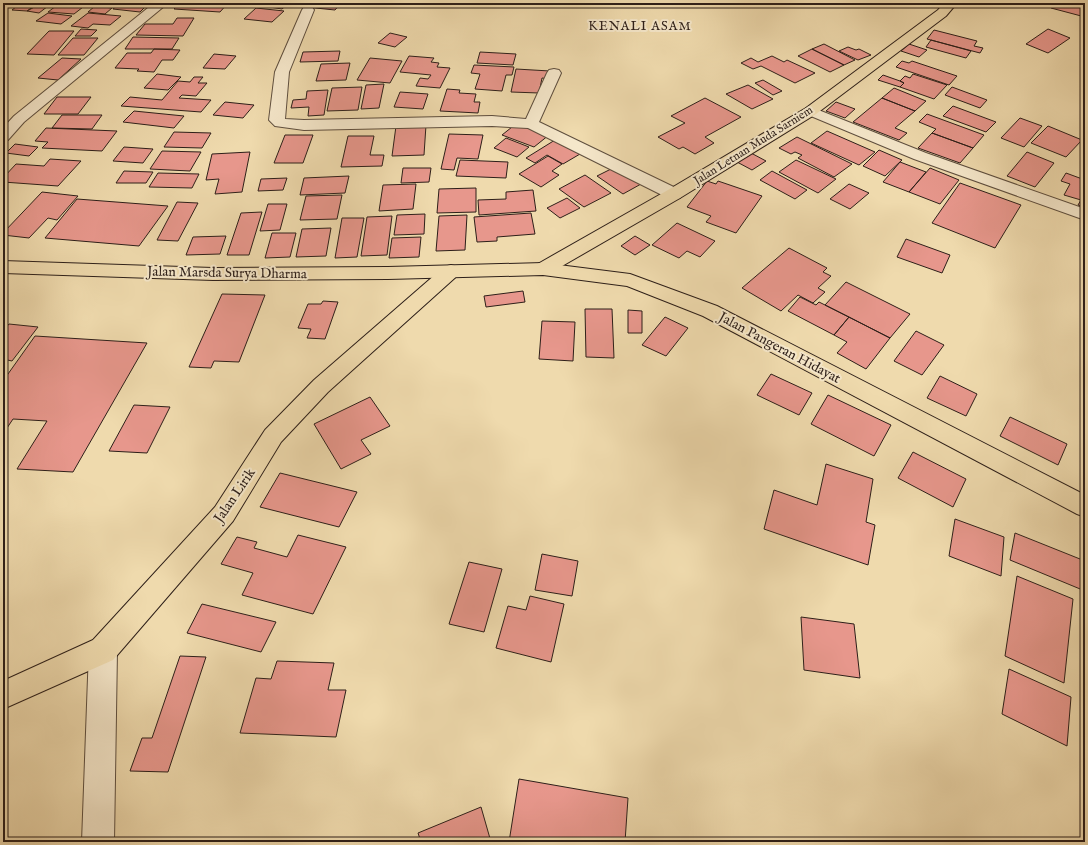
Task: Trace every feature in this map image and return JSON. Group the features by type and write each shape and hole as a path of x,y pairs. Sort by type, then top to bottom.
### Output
{"main road":[{"name":"Jalan Letnan Muda Sarniem","path":"543,269 674,194 811,111 942,13 951,3"},
{"name":"Jalan Marsda Surya Dharma","path":"3,267 212,274 451,271"},
{"name":"Jalan Pangeran Hidayat","path":"451,271 543,269 630,280 710,311 1085,507"},
{"name":"Jalan Lirik","path":"3,695 103,650 224,514 273,436 321,386 451,271"}],"street":[{"path":"3,137 19,119 162,3"},
{"path":"308,10 282,72 277,120 280,123 304,125 492,121 531,124 674,194"},
{"path":"531,124 554,73"},
{"path":"811,111 920,156 1085,215"},
{"path":"3,113 19,119"},
{"path":"98,842 103,650"}],"building":[{"path":"21,3 38,3 27,11 12,10"},
{"path":"42,3 52,3 39,13 27,11"},
{"path":"60,3 87,4 74,14 48,12"},
{"path":"180,3 228,3 220,12 174,9"},
{"path":"289,3 282,9 251,4"},
{"path":"309,3 341,3 335,10 306,7"},
{"path":"1056,3 1063,3 1085,9 1085,17 1051,8"},
{"path":"119,4 145,7 140,12 113,9"},
{"path":"95,6 112,8 105,14 88,12"},
{"path":"256,8 284,11 272,22 244,19"},
{"path":"48,13 72,16 61,24 36,21"},
{"path":"88,13 121,16 110,25 93,24 88,28 71,26"},
{"path":"177,18 194,18 183,36 136,35 145,24 173,24"},
{"path":"81,29 97,30 91,36 75,36"},
{"path":"1048,29 1070,38 1048,53 1026,44"},
{"path":"934,30 977,41 974,46 983,48 980,53 927,39"},
{"path":"49,31 74,31 54,55 27,54"},
{"path":"390,33 407,37 395,47 378,43"},
{"path":"133,37 179,38 172,49 125,49"},
{"path":"73,38 98,38 84,55 58,55"},
{"path":"931,40 971,51 966,58 926,47"},
{"path":"824,44 855,60 844,65 812,49"},
{"path":"909,44 927,50 919,57 901,51"},
{"path":"848,47 856,50 859,49 871,55 858,60 839,51"},
{"path":"154,49 180,50 173,60 162,60 154,72 137,71 139,69 115,68 127,53 151,53"},
{"path":"812,49 844,65 830,72 798,56"},
{"path":"340,51 338,61 300,62 303,52"},
{"path":"480,52 516,54 513,65 477,63"},
{"path":"214,54 236,56 225,69 203,68"},
{"path":"409,56 434,58 431,62 439,63 437,67 450,68 440,88 416,86 420,78 428,79 431,75 400,72"},
{"path":"772,56 784,62 787,60 815,73 795,83 761,66 753,69 741,63 751,58 758,62"},
{"path":"62,58 81,59 58,80 38,78"},
{"path":"370,58 402,61 390,83 357,80"},
{"path":"902,61 909,63 912,61 957,76 949,85 896,67"},
{"path":"350,63 346,80 316,81 321,64"},
{"path":"474,65 514,67 512,75 506,75 502,91 475,89 480,74 471,73"},
{"path":"516,69 550,71 549,79 542,78 539,93 511,92"},
{"path":"157,74 181,77 168,90 144,88"},
{"path":"913,74 947,85 934,99 900,87 904,83 900,81 905,76 910,78"},
{"path":"883,75 904,83 900,87 878,80"},
{"path":"194,77 203,77 198,83 207,83 196,96 182,95 179,98 211,100 201,112 121,106 130,97 162,100 178,81 190,82"},
{"path":"763,80 782,91 773,95 755,83"},
{"path":"384,84 379,108 361,109 366,85"},
{"path":"748,85 773,99 752,109 726,94"},
{"path":"362,87 358,110 327,111 332,88"},
{"path":"952,87 987,100 980,108 945,95"},
{"path":"894,88 926,101 915,111 882,98"},
{"path":"447,89 460,90 459,93 476,94 474,102 480,102 478,113 440,111"},
{"path":"328,90 324,115 308,116 309,107 291,108 293,100 306,99 307,91"},
{"path":"400,92 428,94 423,109 394,107"},
{"path":"57,97 91,97 78,114 44,114"},
{"path":"705,98 741,117 705,137 714,143 695,154 683,147 679,149 658,137 685,123 671,116"},
{"path":"882,98 915,111 895,128 907,133 899,140 853,122"},
{"path":"225,102 254,105 243,118 213,115"},
{"path":"836,102 855,109 845,118 826,111"},
{"path":"953,106 996,122 986,132 943,116"},
{"path":"134,111 184,116 174,128 123,122"},
{"path":"927,114 984,135 973,148 932,133 936,129 919,122"},
{"path":"62,115 102,115 92,129 52,128"},
{"path":"1020,118 1042,126 1024,147 1001,138"},
{"path":"517,123 549,135 534,147 502,135"},
{"path":"426,125 424,155 392,156 396,126"},
{"path":"1048,126 1082,140 1066,157 1031,143"},
{"path":"46,128 117,131 102,151 42,148 48,142 35,141"},
{"path":"827,131 875,152 859,165 811,143"},
{"path":"174,132 211,133 202,148 164,147"},
{"path":"932,133 973,148 960,163 918,148"},
{"path":"449,134 483,135 478,159 457,158 454,170 441,169"},
{"path":"285,135 313,135 303,163 274,163"},
{"path":"348,136 374,136 370,155 384,155 382,166 341,167"},
{"path":"797,137 852,164 834,177 798,158 802,155 795,152 791,154 779,148"},
{"path":"506,138 529,147 517,157 494,148"},
{"path":"555,140 580,154 563,164 547,155 535,163 526,158"},
{"path":"15,144 38,147 29,156 6,153"},
{"path":"124,147 153,149 143,163 113,161"},
{"path":"879,150 902,160 885,176 863,166"},
{"path":"162,151 201,152 190,171 150,169"},
{"path":"250,152 242,192 215,194 219,179 206,180 212,154"},
{"path":"1027,152 1054,163 1035,187 1007,176"},
{"path":"751,153 766,161 752,170 737,162"},
{"path":"548,156 562,164 552,171 559,175 541,187 519,174"},
{"path":"50,159 81,161 58,186 3,182 3,178 16,164 44,166"},
{"path":"460,160 508,162 506,178 456,176"},
{"path":"796,160 836,179 818,193 779,172"},
{"path":"900,162 926,172 909,192 883,182"},
{"path":"615,167 641,184 623,194 597,176"},
{"path":"403,168 431,168 429,182 401,183"},
{"path":"930,168 959,180 940,204 909,192"},
{"path":"124,171 153,172 146,183 116,183"},
{"path":"772,171 807,190 795,199 760,180"},
{"path":"158,173 199,174 192,188 149,187"},
{"path":"1066,173 1085,180 1085,208 1078,205 1081,200 1064,195 1070,184 1061,181"},
{"path":"585,175 611,193 584,207 559,189"},
{"path":"349,176 345,193 300,195 304,178"},
{"path":"287,178 283,190 258,191 261,179"},
{"path":"707,181 716,184 718,181 762,196 736,233 706,222 711,216 687,207"},
{"path":"960,183 1021,205 995,248 932,223"},
{"path":"416,184 413,209 379,211 383,185"},
{"path":"849,184 869,193 850,209 830,199"},
{"path":"476,188 476,212 437,213 439,189"},
{"path":"533,190 536,211 479,215 478,200 506,199 506,192"},
{"path":"42,192 78,196 57,220 48,218 29,238 3,235 3,233"},
{"path":"342,195 337,219 300,220 306,196"},
{"path":"567,198 580,208 560,218 547,208"},
{"path":"77,199 168,206 139,246 45,238"},
{"path":"177,202 198,203 178,241 157,240"},
{"path":"268,204 287,204 280,230 260,231"},
{"path":"262,212 249,255 227,255 241,213"},
{"path":"531,213 535,234 497,237 497,241 477,242 474,217"},
{"path":"425,214 424,234 394,235 397,215"},
{"path":"467,215 465,250 436,251 439,216"},
{"path":"392,216 387,255 361,256 367,217"},
{"path":"342,218 364,218 357,257 335,258"},
{"path":"677,223 715,241 700,257 687,251 679,258 652,245"},
{"path":"331,228 326,256 296,257 302,229"},
{"path":"272,233 296,233 290,257 265,258"},
{"path":"226,236 220,254 186,255 193,237"},
{"path":"635,236 650,245 635,255 621,246"},
{"path":"421,237 419,257 389,258 392,238"},
{"path":"906,239 950,255 942,273 897,257"},
{"path":"789,248 827,268 823,272 831,276 818,288 825,292 813,303 798,295 781,311 742,288"},
{"path":"846,282 910,314 890,338 825,305"},
{"path":"523,291 525,302 486,307 484,296"},
{"path":"222,294 265,295 239,362 214,361 211,368 189,367"},
{"path":"800,297 816,305 819,302 849,317 834,335 788,311"},
{"path":"323,301 338,302 325,339 307,338 311,329 298,328 308,304 321,304"},
{"path":"585,309 612,309 614,358 586,357"},
{"path":"628,310 642,311 642,333 628,333"},
{"path":"665,317 688,328 666,356 642,345"},
{"path":"849,317 890,338 866,369 837,353 847,342 834,335"},
{"path":"542,321 575,322 573,361 539,359"},
{"path":"9,324 38,327 12,361 3,359 3,331"},
{"path":"916,331 944,345 922,375 894,361"},
{"path":"35,336 147,343 73,472 17,469 47,421 13,419 3,434 3,381"},
{"path":"771,374 812,393 799,415 757,395"},
{"path":"940,376 977,394 966,416 927,398"},
{"path":"828,395 891,425 874,456 811,424"},
{"path":"370,397 390,426 361,440 371,454 341,469 314,424"},
{"path":"134,405 170,407 147,453 109,451"},
{"path":"1010,417 1067,444 1058,465 1000,436"},
{"path":"913,452 966,479 953,507 898,478"},
{"path":"826,464 873,479 866,522 875,525 868,565 764,529 774,490 817,505"},
{"path":"280,473 357,492 339,527 260,507"},
{"path":"955,519 1004,537 1001,576 949,556"},
{"path":"1015,533 1085,561 1085,591 1010,560"},
{"path":"298,535 346,547 313,614 242,595 253,573 221,564 237,537 257,542 254,548 287,557"},
{"path":"542,554 578,561 572,596 535,590"},
{"path":"469,562 502,569 484,632 449,624"},
{"path":"1017,576 1073,599 1064,683 1005,656"},
{"path":"530,596 564,604 551,662 496,648 508,606 526,610"},
{"path":"202,604 276,622 261,652 187,633"},
{"path":"801,617 854,624 860,678 804,670"},
{"path":"180,656 206,657 168,772 130,771 142,738 152,738"},
{"path":"277,661 334,663 328,690 346,690 336,737 240,733 256,678 271,679"},
{"path":"1009,669 1071,697 1067,746 1002,714"},
{"path":"519,779 628,798 625,842 509,842"},
{"path":"481,807 491,842 421,842 418,833"}],"district":[{"name":"KENALI ASAM","path":"640,25"}]}
